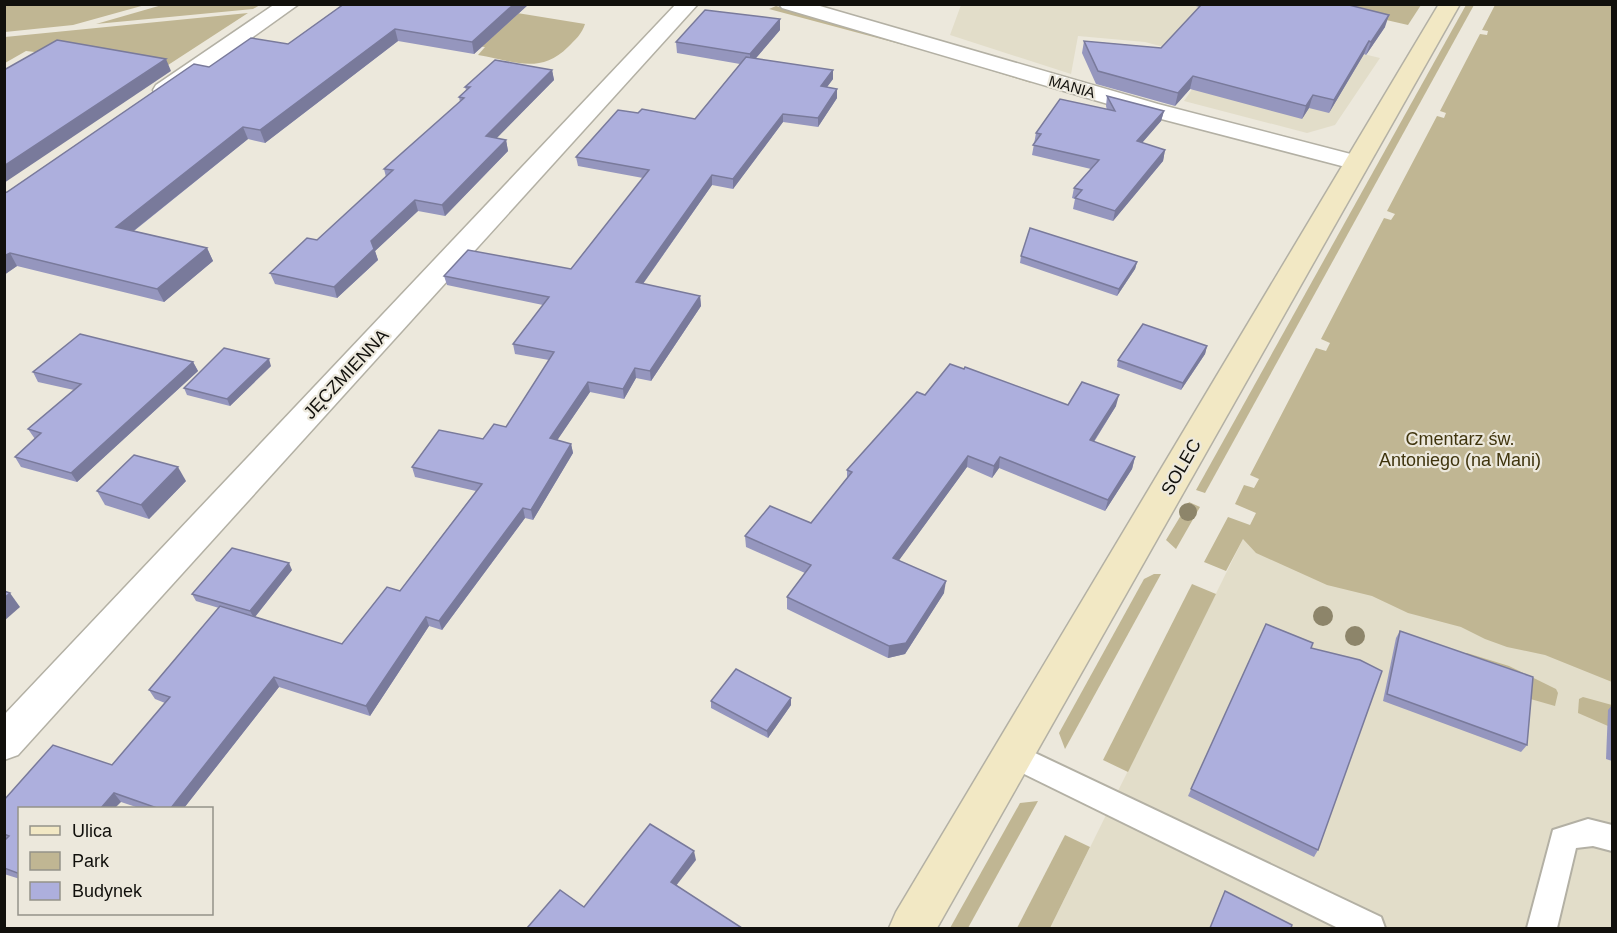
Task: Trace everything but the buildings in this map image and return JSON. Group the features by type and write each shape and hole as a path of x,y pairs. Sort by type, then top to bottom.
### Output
{"main road":[{"name":"SOLEC","path":"912,928 1450,4"}],"street":[{"path":"150,99 289,4"},
{"name":"JĘCZMIENNA","path":"4,743 688,4"},
{"name":"MANIA","path":"789,4 1082,90 1357,163"}],"lane":[{"path":"1014,755 1370,928"},
{"path":"1542,928 1563,840 1580,832 1596,831 1612,838"}],"shaded area":[{"path":"961,5 1214,5 1204,15 1380,58 1335,125 1307,133 1184,101 1212,60 1145,42 1078,36 1071,74 950,35"},
{"path":"1243,539 1612,662 1612,928 1050,928"}],"green space":[{"path":"5,4 145,5 73,25 5,32"},
{"path":"162,5 260,5 253,9 96,24"},
{"path":"1321,5 1421,5 1408,25"},
{"path":"1466,5 1474,5 1205,493 1196,490"},
{"name":"Cmentarz św. Antoniego (na Mani)","path":"1495,5 1612,5 1612,682 1545,655 1507,647 1461,627 1408,613 1372,596 1327,585 1256,553 1243,539 1226,571 1204,562 1228,517 1250,525 1256,513 1235,504 1244,485 1254,488 1259,479 1250,475 1316,348 1326,351 1330,343 1321,339 1384,218 1391,220 1395,214 1387,211 1437,116 1444,118 1446,113 1440,111 1480,34 1487,35 1488,31 1482,30"},
{"path":"776,6 1029,80 1031,83 941,55 769,9"},
{"path":"492,9 585,24 578,37 558,56 536,63 526,64 478,55 485,47 455,44"},
{"path":"248,13 165,67 26,51 5,63 5,37"},
{"path":"1189,502 1200,507 1176,549 1166,540"},
{"path":"1154,574 1161,574 1065,749 1059,733 1144,579"},
{"path":"1192,584 1216,594 1128,772 1103,760"},
{"path":"1467,653 1509,666 1556,689 1558,693 1555,706 1527,698 1459,655"},
{"path":"1583,697 1612,705 1608,726 1578,713 1579,699"},
{"path":"1038,801 968,928 950,928 1020,803"},
{"path":"1065,835 1090,847 1050,928 1017,928"}]}
